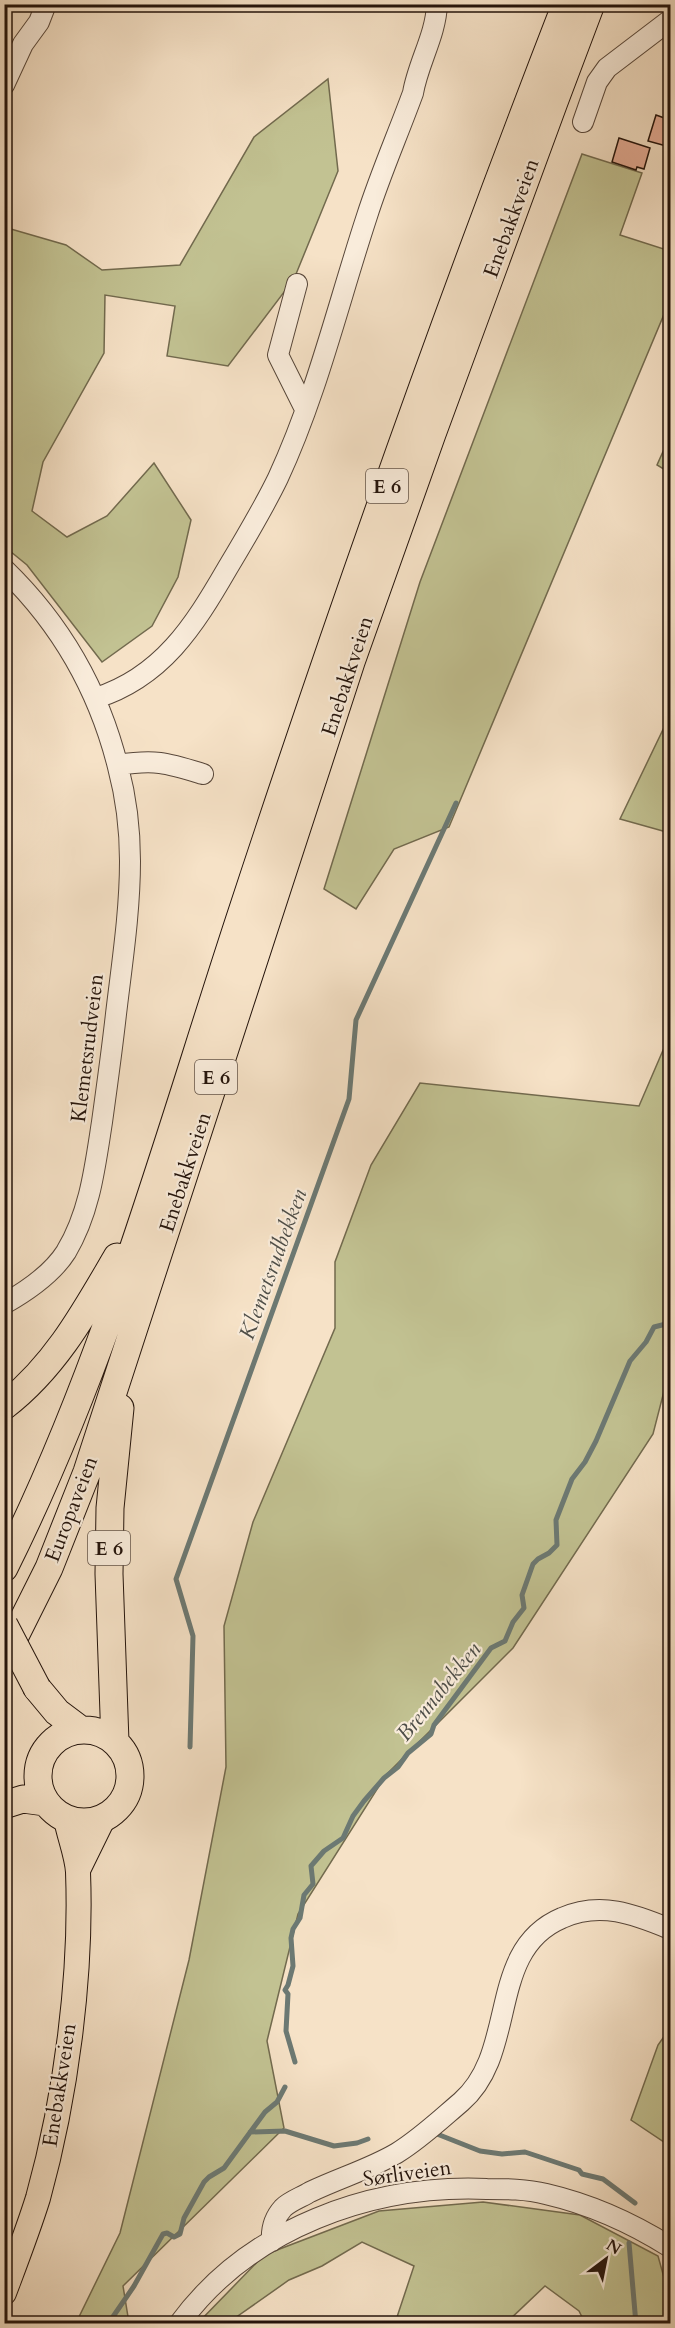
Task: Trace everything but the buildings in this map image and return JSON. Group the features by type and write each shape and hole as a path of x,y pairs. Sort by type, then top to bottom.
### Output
{"highway":[{"name":"Enebakkveien","path":"100,1344 316,687 409,425 566,4"},
{"name":"Enebakkveien","path":"126,1355 354,652 467,336 591,4"},
{"name":"E 6","path":"4,1406 35,1379 63,1346 144,1212"},
{"name":"Europaveien","path":"4,1568 52,1465 100,1344"},
{"name":"E 6","path":"103,1819 121,1805 130,1784 128,1761 115,1742 109,1574 110,1508 126,1355"},
{"name":"Europaveien","path":"4,1658 34,1600 62,1536 87,1472 126,1355"},
{"path":"4,1625 38,1690 57,1712 81,1730"},
{"path":"38,1690 46,1750 38,1773 40,1791 56,1810"},
{"path":"46,1750 64,1735 81,1730 97,1731 115,1742"},
{"path":"4,1805 23,1800 87,1823 103,1819"}],"main road":[{"name":"Enebakkveien","path":"4,2293 37,2198 57,2111 73,2000 78,1870 56,1810"},
{"name":"Enebakkveien","path":"78,1870 103,1819"}],"street":[{"path":"96,698 120,691 140,677 161,661 186,633 218,584 279,476 318,375 367,214 413,93 416,74 434,24 437,4"},
{"path":"4,85 22,44 43,14"},
{"path":"583,122 597,82 607,68 670,20"},
{"path":"297,284 278,355 305,409"},
{"name":"Klemetsrudveien","path":"4,569 46,615 69,648 96,698 118,765 124,790 130,838 129,883 112,1050 93,1179 84,1212 66,1252 45,1276 6,1300"},
{"path":"118,765 162,762 203,774"},
{"path":"272,2241 271,2229 284,2207 338,2178 399,2152 467,2096 478,2084 491,2056 513,1973 527,1943 547,1924 575,1912 590,1909 621,1911 640,1916 670,1929"},
{"name":"Sørliveien","path":"179,2324 231,2268 272,2241 330,2211 381,2198 429,2190 475,2188 522,2190 545,2194 614,2217 670,2247"}],"green space":[{"path":"328,79 338,171 294,279 228,366 167,356 175,306 105,295 104,353 43,462 32,511 67,537 107,516 154,463 191,520 178,577 152,626 102,662 27,565 5,547 4,227 66,245 102,270 180,265 254,137"},
{"path":"582,154 642,173 620,235 670,251 670,300 449,827 394,849 356,909 324,889 420,582"},
{"path":"670,436 670,473 657,465"},
{"path":"670,709 670,833 620,819 669,717"},
{"path":"670,1034 670,1368 653,1434 513,1648 386,1775 298,1914 267,2041 284,2128 123,2286 129,2323 76,2323 120,2233 189,1960 226,1767 224,1626 253,1522 335,1328 335,1262 371,1165 420,1083 639,1106"},
{"path":"670,2028 670,2146 631,2120 658,2045"},
{"path":"483,2202 580,2215 658,2256 670,2299 662,2323 585,2323 579,2311 545,2286 506,2323 395,2323 414,2266 362,2242 322,2266 289,2280 235,2318 232,2323 197,2324 264,2255 379,2211"}],"waterway":[{"name":"Klemetsrudbekken","path":"190,1747 193,1636 176,1579 349,1099 356,1020 456,803"},
{"name":"Brennabekken","path":"295,2062 286,2031 288,1994 285,1990 293,1966 291,1938 293,1929 300,1918 304,1895 313,1884 311,1866 324,1851 343,1838 353,1816 384,1778 398,1767 408,1753 431,1734 434,1725 491,1648 505,1641 513,1622 524,1608 522,1595 533,1564 557,1545 556,1520 572,1479 585,1462 596,1441 630,1361 646,1342 654,1327 670,1323"},
{"name":"Brennabekken","path":"108,2324 134,2286 163,2234 167,2233 174,2237 180,2234 184,2218 204,2182 224,2168 265,2112 277,2102 285,2087"},
{"path":"250,2132 285,2131 334,2146 368,2139"},
{"path":"437,2134 480,2151 502,2154 525,2152 579,2170 582,2174 603,2179 635,2203"},
{"path":"629,2243 636,2324"}]}
